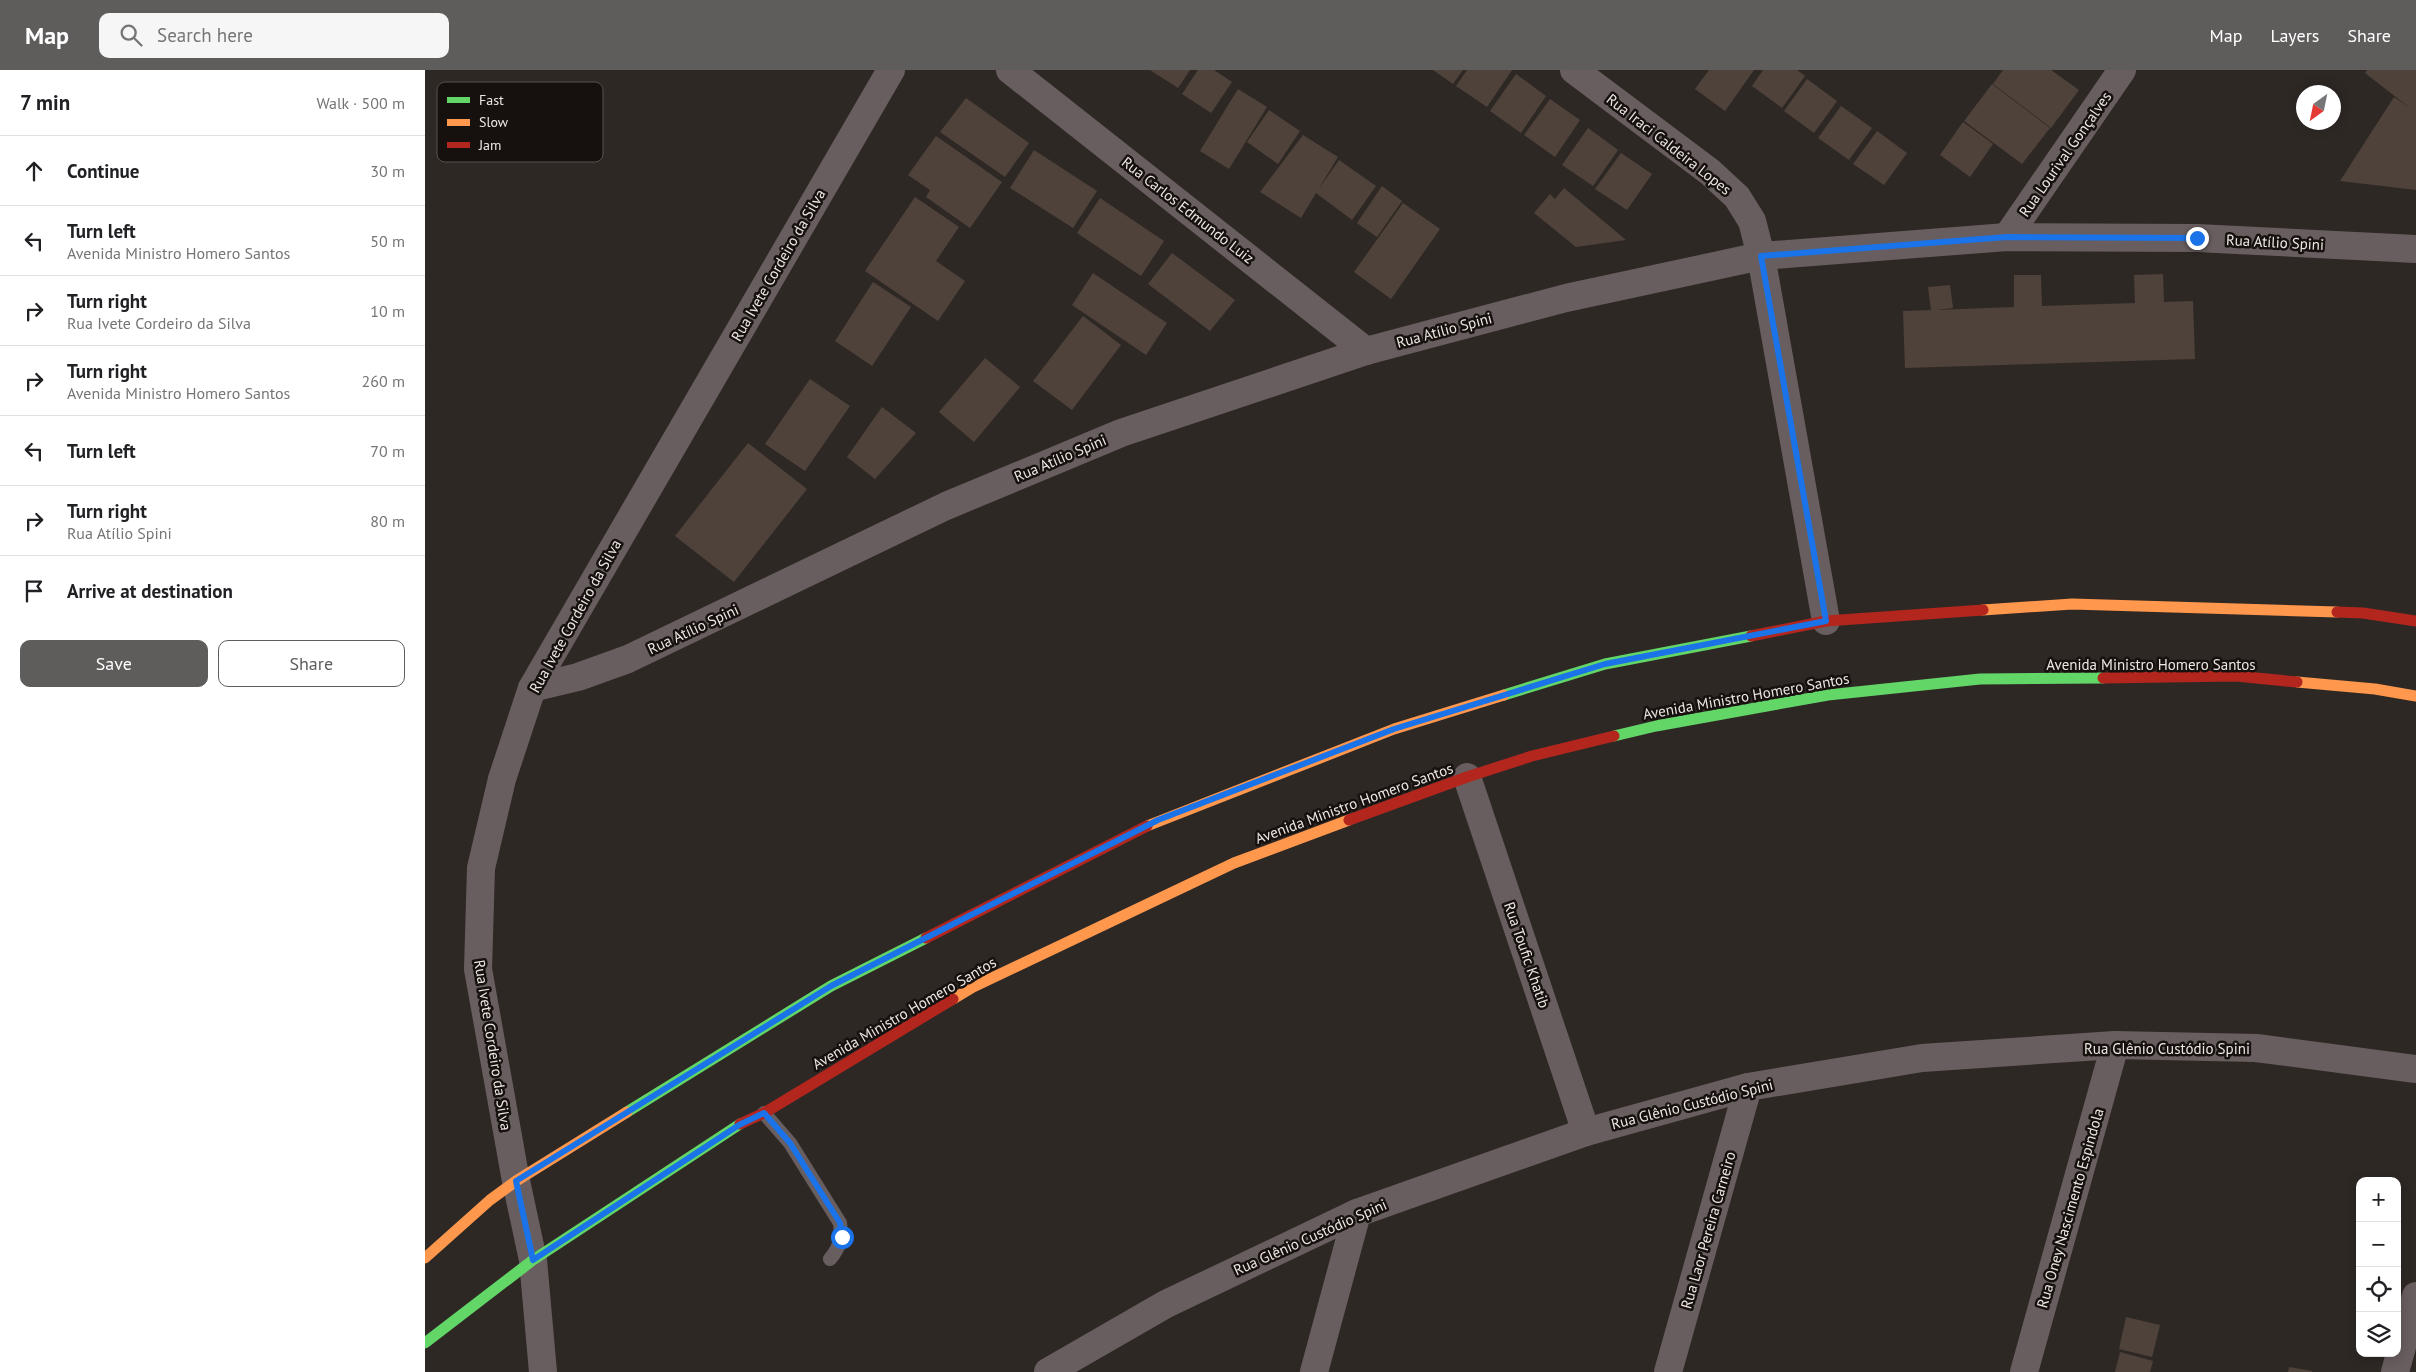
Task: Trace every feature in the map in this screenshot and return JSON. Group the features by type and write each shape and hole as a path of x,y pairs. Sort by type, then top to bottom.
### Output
{"street":[{"name":"Rua Ivete Cordeiro da Silva","path":"543,1372 533,1260 516,1181 478,970 481,868 502,779 532,688 891,70"},
{"name":"Rua Carlos Edmundo Luiz","path":"1010,70 1366,351"},
{"name":"Rua Iraci Caldeira Lopes","path":"1574,70 1709,172 1737,197 1752,221 1761,256 1826,621"},
{"name":"Rua Lourival Gonçalves","path":"2007,237 2122,70"},
{"name":"Rua Atílio Spini","path":"532,688 578,677 628,659 946,506 1121,433 1366,351 1566,298 1761,256 2007,237 2197,238 2416,249"},
{"path":"425,1258 490,1200 516,1181 831,986 1158,820 1394,729 1596,667 1826,621 2072,604 2363,613 2416,621"},
{"name":"Avenida Ministro Homero Santos","path":"425,1343 533,1260 739,1125 764,1113 973,987 1234,863 1467,777 1532,756 1666,724 1828,694 1980,679 2236,676 2375,689 2416,696"},
{"name":"Rua Toufic Khatib","path":"1467,777 1586,1132"},
{"name":"Rua Glênio Custódio Spini","path":"1048,1372 1166,1304 1357,1212 1586,1132 1748,1087 1922,1058 2115,1045 2256,1048 2416,1069"},
{"name":"Rua Oney Nascimento Espindola","path":"2024,1372 2115,1045"},
{"name":"Rua Laor Pereira Carneiro","path":"1668,1372 1748,1087"},
{"path":"1313,1372 1357,1212"},
{"path":"2395,1372 2416,1296"}],"lane":[{"path":"764,1113 790,1143 840,1223 842,1237 836,1252 830,1259"}],"building":[{"path":"1150,70 1190,70 1178,88"},
{"path":"1198,70 1214,70 1232,82 1211,113 1182,94"},
{"path":"1433,70 1463,70 1453,84"},
{"path":"1467,70 1512,70 1487,107 1456,86"},
{"path":"1709,70 1754,70 1725,111 1695,89"},
{"path":"1763,70 1797,70 1805,76 1782,108 1752,86"},
{"path":"2003,70 2051,70 2079,90 2051,128 1993,84"},
{"path":"2367,70 2416,70 2416,190 2340,181 2394,97 2410,108 2365,73"},
{"path":"1516,74 1546,96 1521,133 1490,111"},
{"path":"1807,79 1837,101 1814,133 1784,111"},
{"path":"1992,84 2050,128 2022,164 1964,121"},
{"path":"1238,89 1267,107 1229,169 1200,151"},
{"path":"966,98 1029,143 1005,177 940,132"},
{"path":"1550,99 1580,120 1555,157 1524,135"},
{"path":"1841,106 1872,128 1849,160 1818,138"},
{"path":"1269,110 1300,131 1278,164 1247,142"},
{"path":"1963,122 1993,144 1970,177 1940,155"},
{"path":"1588,128 1618,150 1593,186 1562,165"},
{"path":"1877,131 1907,153 1884,185 1853,164"},
{"path":"1303,135 1338,157 1318,190 1339,160 1376,186 1352,220 1316,193 1301,218 1260,192"},
{"path":"936,136 1002,182 970,228 926,197 930,190 908,175"},
{"path":"1034,150 1097,191 1073,228 1010,188"},
{"path":"1621,153 1652,174 1627,210 1595,189"},
{"path":"1382,186 1402,201 1377,237 1357,223"},
{"path":"1564,188 1626,240 1576,247 1534,213 1550,194 1555,199"},
{"path":"915,197 959,227 936,261 965,281 938,321 865,271"},
{"path":"1100,198 1164,241 1141,276 1077,233"},
{"path":"1403,203 1440,229 1391,299 1354,272"},
{"path":"1172,253 1235,300 1210,331 1148,284"},
{"path":"1093,273 1167,323 1146,355 1072,305"},
{"path":"2163,274 2164,302 2193,301 2195,359 1905,368 1903,311 1931,310 1928,287 1950,285 1953,308 1936,310 2014,307 2014,275 2041,275 2042,306 2135,303 2134,275"},
{"path":"873,282 911,307 872,366 835,341"},
{"path":"1083,316 1121,345 1072,410 1033,381"},
{"path":"985,358 1020,387 974,442 939,412"},
{"path":"810,379 850,406 805,471 765,444"},
{"path":"882,407 916,433 875,479 847,457"},
{"path":"748,443 807,489 734,582 675,536"},
{"path":"2126,1317 2160,1325 2152,1357 2119,1349"},
{"path":"2120,1352 2153,1361 2150,1372 2115,1372"},
{"path":"2289,1367 2312,1371 2312,1372 2288,1372"}],"traffic: fast":[{"path":"1504,695 1605,664 1751,636"},
{"path":"1614,736 1656,726 1828,695 1980,679 2103,678"},
{"path":"627,1112 831,986 926,938"},
{"path":"425,1343 533,1260 740,1124"}],"traffic: slow":[{"path":"1983,610 2072,604 2337,612"},
{"path":"2297,682 2375,689 2416,696"},
{"path":"1147,826 1394,729 1504,695"},
{"path":"953,999 973,987 1234,863 1349,820"},
{"path":"425,1258 490,1200 516,1181 627,1112"}],"traffic: jam":[{"path":"1751,636 1826,621 1983,610"},
{"path":"2337,612 2363,613 2416,621"},
{"path":"2103,678 2236,676 2297,682"},
{"path":"1349,820 1467,777 1532,756 1614,736"},
{"path":"926,938 1147,826"},
{"path":"740,1124 764,1113 953,999"}],"route":[{"path":"842,1237 840,1223 790,1143 764,1113 739,1125 533,1260 516,1181 831,986 1158,820 1394,729 1605,664 1826,621 1761,256 2007,237 2197,238"}]}
